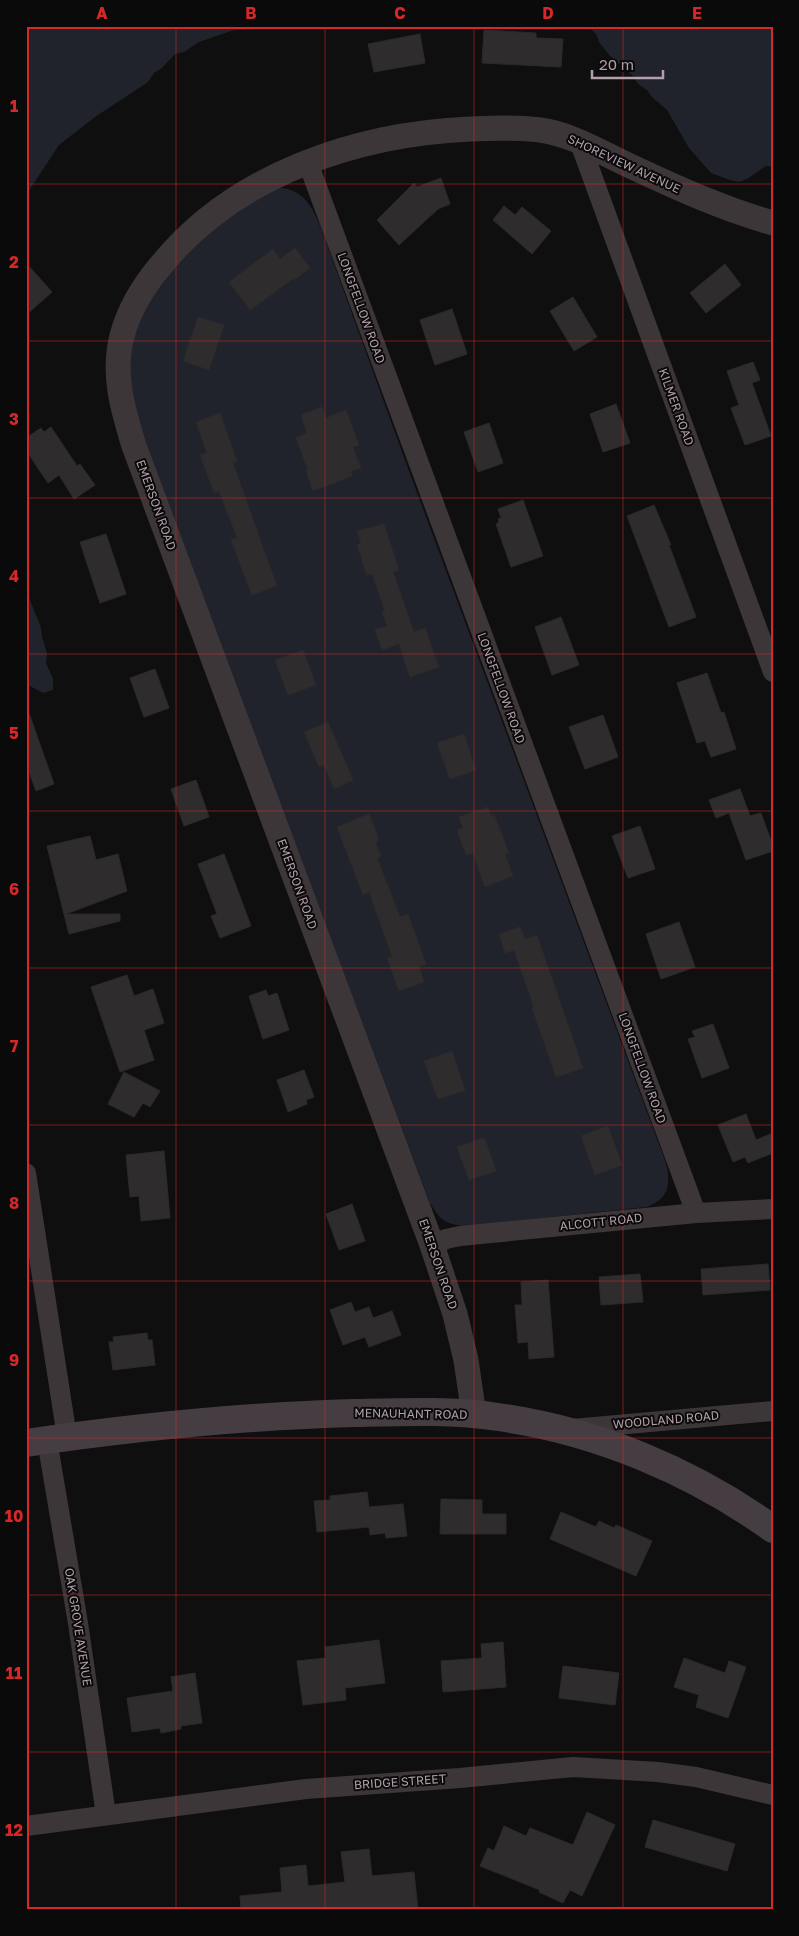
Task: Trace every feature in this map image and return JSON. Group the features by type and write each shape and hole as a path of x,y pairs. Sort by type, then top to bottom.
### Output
{"main road":[{"name":"MENAUHANT ROAD","path":"47,1440 147,1426 249,1417 412,1412 498,1417 591,1438 645,1458 700,1484 773,1529"}],"street":[{"name":"SHOREVIEW AVENUE","path":"118,356 122,335 134,303 151,277 172,252 194,231 235,199 271,178 308,163 381,140 414,134 458,130 528,128 550,132 580,143 682,191 773,223"},
{"name":"KILMER ROAD","path":"580,143 773,672"},
{"name":"LONGFELLOW ROAD","path":"308,163 696,1213"},
{"name":"EMERSON ROAD","path":"118,356 118,377 122,407 134,446 432,1245 455,1314 466,1360 474,1415"},
{"name":"OAK GROVE AVENUE","path":"26,1173 47,1440 78,1623 106,1815"},
{"name":"ALCOTT ROAD","path":"432,1245 460,1236 696,1213 773,1209"},
{"name":"WOODLAND ROAD","path":"560,1430 773,1411"},
{"name":"BRIDGE STREET","path":"26,1826 306,1789 460,1778 573,1767 658,1772 696,1778 773,1795"}],"shaded area":[{"path":"26,26 265,26 231,31 199,42 184,52 175,54 162,68 154,73 148,82 95,117 59,145 26,195"},
{"path":"588,26 773,26 773,167 766,166 739,182 711,173 689,148 667,110 610,56 599,42 596,34"},
{"path":"283,188 298,193 308,202 321,228 406,463 666,1163 668,1184 664,1195 654,1204 646,1207 466,1226 448,1223 441,1218 430,1203 144,441 135,411 130,380 131,345 148,296 198,239 272,189"},
{"path":"26,590 41,628 47,653 46,663 53,679 53,690 43,693 26,684"}],"building":[{"path":"484,30 536,33 536,38 563,39 561,67 482,63"},
{"path":"420,34 425,63 374,72 368,44"},
{"path":"441,178 450,204 438,209 399,245 377,220 414,183 417,187"},
{"path":"504,206 515,215 522,207 551,231 532,254 493,220"},
{"path":"295,248 310,268 250,310 229,282 273,249 280,259"},
{"path":"26,263 52,292 26,315"},
{"path":"725,264 741,285 706,313 690,293"},
{"path":"573,297 597,337 574,351 550,311"},
{"path":"452,309 467,354 435,365 420,320"},
{"path":"198,317 224,325 209,370 183,361"},
{"path":"753,362 760,380 752,383 771,436 745,445 731,408 739,405 727,371"},
{"path":"616,404 630,443 603,452 590,414"},
{"path":"322,407 326,418 346,410 359,445 353,447 361,468 351,471 352,476 313,491 306,471 308,470 296,438 307,433 301,415"},
{"path":"220,413 237,461 233,463 277,586 252,595 231,540 237,538 219,491 214,493 200,455 207,453 196,422"},
{"path":"489,423 503,463 478,472 464,432"},
{"path":"51,427 77,466 80,464 95,485 74,499 59,475 48,483 26,450 26,438 41,428 44,432"},
{"path":"523,500 543,556 511,567 496,524 499,522 498,519 501,518 498,509"},
{"path":"654,505 671,545 669,545 696,617 669,627 627,516"},
{"path":"384,524 399,570 393,572 414,632 425,628 439,667 410,677 399,644 382,650 375,630 387,626 382,612 385,611 372,574 367,575 357,545 361,543 357,531"},
{"path":"106,534 126,594 100,603 80,542"},
{"path":"561,617 579,665 552,675 535,627"},
{"path":"303,650 316,685 288,695 275,660"},
{"path":"155,669 169,708 144,717 130,678"},
{"path":"707,673 721,713 724,712 736,749 711,757 705,741 697,743 677,683"},
{"path":"29,713 54,784 36,791 26,764 26,714"},
{"path":"603,715 618,757 585,769 569,727"},
{"path":"328,722 353,780 334,789 324,765 319,767 304,732"},
{"path":"464,734 476,770 450,779 437,743"},
{"path":"196,780 209,817 184,826 171,789"},
{"path":"740,789 750,816 761,813 773,846 773,851 746,860 729,813 716,818 709,800"},
{"path":"488,807 491,816 494,814 509,853 505,854 513,876 485,887 473,853 466,855 457,830 463,828 459,817"},
{"path":"369,814 379,840 375,842 381,856 377,858 400,917 408,914 426,964 419,967 424,982 399,991 387,958 392,956 369,892 363,895 337,827"},
{"path":"640,826 655,869 628,878 612,836"},
{"path":"90,836 96,860 118,854 127,891 66,914 120,914 120,921 69,934 47,846"},
{"path":"224,854 251,926 220,938 211,916 217,914 198,864"},
{"path":"679,922 695,967 661,979 646,934"},
{"path":"520,927 525,939 537,935 583,1068 556,1077 514,950 505,953 499,934"},
{"path":"127,975 134,996 153,989 164,1023 144,1030 154,1060 120,1072 91,987"},
{"path":"266,990 268,996 277,993 289,1030 263,1039 249,996"},
{"path":"713,1024 729,1068 702,1078 688,1039 695,1037 692,1031"},
{"path":"452,1051 465,1090 438,1099 424,1061"},
{"path":"304,1070 314,1097 306,1100 307,1104 288,1112 277,1080"},
{"path":"124,1072 160,1091 150,1107 143,1103 134,1117 108,1104"},
{"path":"746,1114 756,1140 773,1133 773,1153 748,1163 745,1157 733,1162 718,1125"},
{"path":"608,1126 622,1165 595,1175 581,1136"},
{"path":"485,1139 496,1171 469,1180 457,1147"},
{"path":"164,1151 170,1218 141,1221 139,1196 130,1197 126,1155"},
{"path":"352,1204 365,1241 339,1250 326,1214"},
{"path":"768,1264 770,1290 703,1295 701,1269"},
{"path":"640,1274 643,1302 601,1305 599,1277"},
{"path":"548,1280 554,1357 529,1359 528,1342 518,1343 515,1305 522,1305 521,1282"},
{"path":"351,1302 355,1312 369,1307 373,1318 392,1311 401,1335 369,1347 365,1337 343,1345 330,1310"},
{"path":"147,1333 148,1340 152,1340 155,1365 113,1370 109,1342 114,1342 113,1337"},
{"path":"367,1492 369,1507 403,1504 407,1536 386,1538 385,1533 370,1535 369,1527 317,1532 314,1501 330,1500 330,1496"},
{"path":"441,1499 482,1500 482,1514 506,1514 506,1534 440,1534"},
{"path":"561,1512 596,1527 599,1521 614,1528 616,1525 652,1541 636,1576 550,1539"},
{"path":"379,1640 385,1683 345,1688 346,1700 303,1705 297,1661 326,1658 325,1647"},
{"path":"503,1642 506,1687 443,1692 441,1661 482,1658 481,1644"},
{"path":"684,1658 725,1673 729,1661 746,1667 728,1718 696,1707 699,1695 674,1687"},
{"path":"563,1666 619,1673 615,1705 559,1698"},
{"path":"195,1673 202,1723 181,1726 181,1729 161,1733 160,1728 132,1732 127,1698 173,1691 171,1677"},
{"path":"587,1812 615,1825 582,1896 570,1890 563,1903 539,1892 540,1890 480,1866 488,1848 494,1851 504,1826 526,1836 530,1828 573,1845"},
{"path":"653,1820 735,1844 727,1871 645,1847"},
{"path":"369,1849 372,1876 414,1872 418,1910 241,1910 240,1896 282,1892 280,1868 306,1865 308,1886 345,1882 341,1852"}]}
